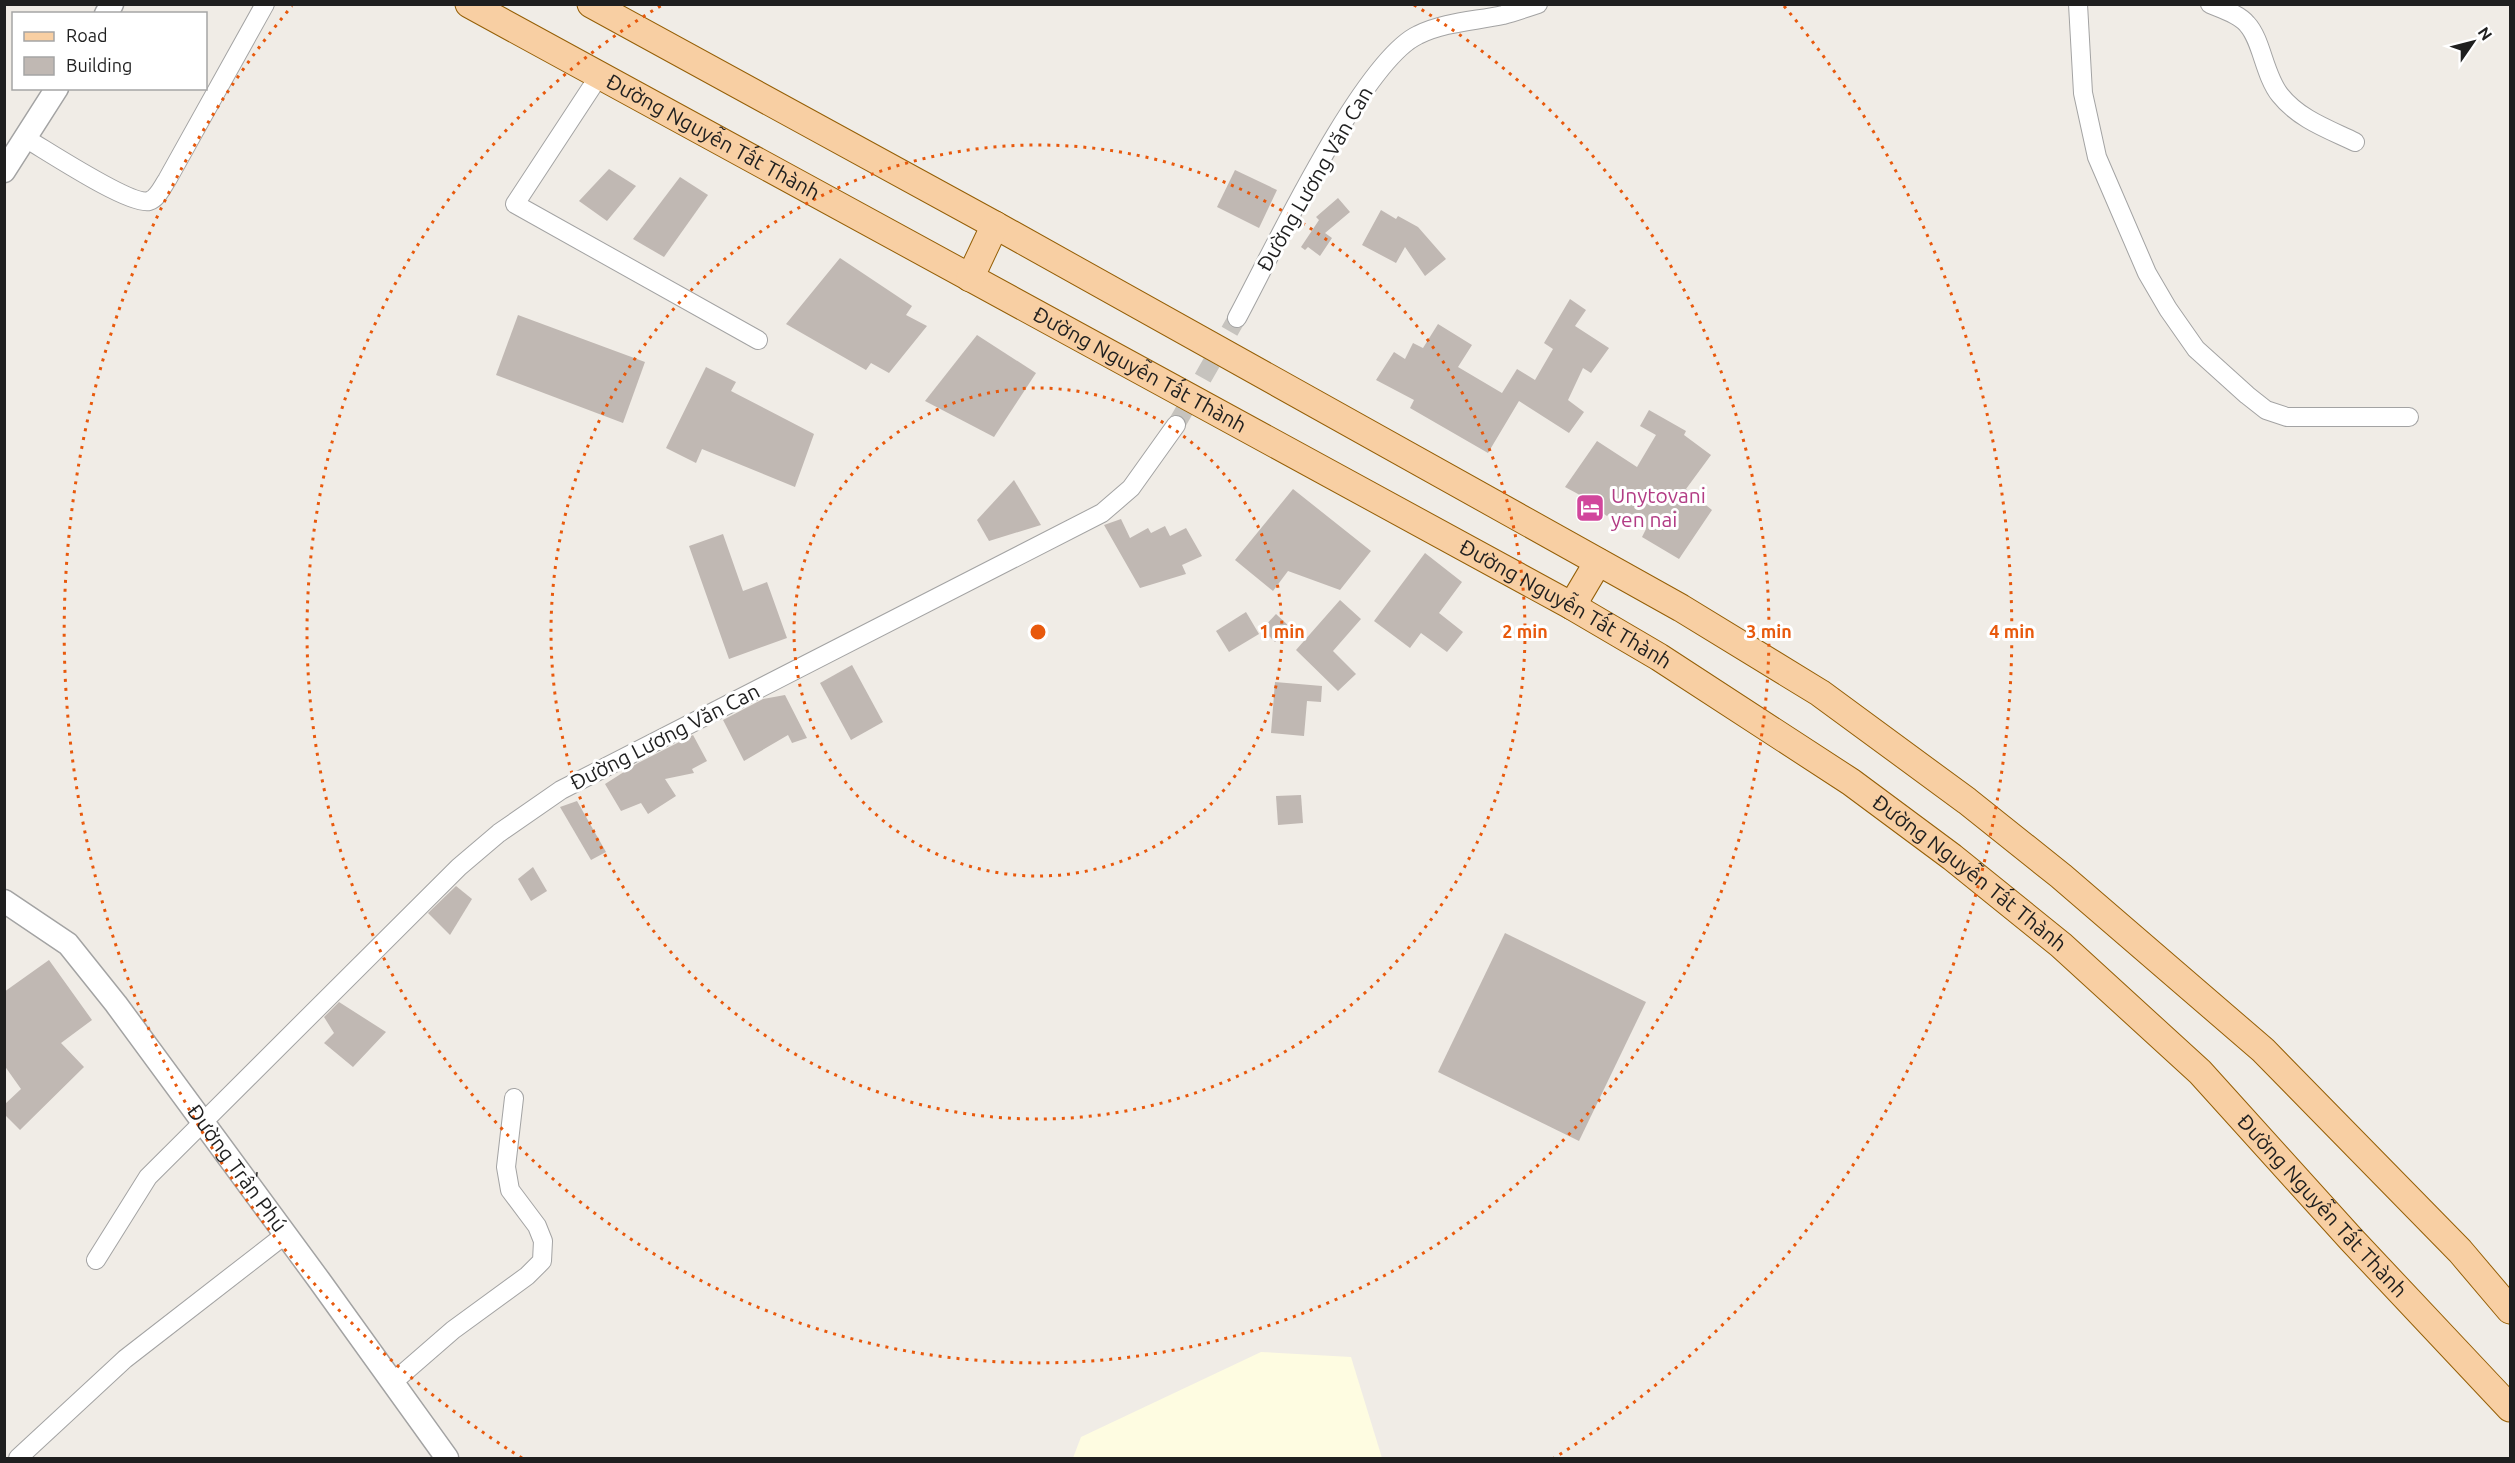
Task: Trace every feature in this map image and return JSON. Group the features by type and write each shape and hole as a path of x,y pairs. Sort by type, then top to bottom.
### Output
{"main road":[{"name":"Đường Nguyễn Tất Thành","path":"469,4 1572,606 1659,657 1851,782 1952,857 2061,945 2200,1072 2351,1239 2511,1408"},
{"path":"591,4 995,225 1691,614 1820,693 1958,795 2061,876 2263,1050 2460,1251 2511,1310"},
{"path":"970,278 995,225"},
{"path":"1572,606 1598,562"}],"street":[{"path":"25,138 120,193 138,201 150,201 158,194 265,4"},
{"name":"Đường Lương Văn Can","path":"1237,318 1321,162 1378,72 1400,46 1438,27 1505,15 1538,4"},
{"path":"2078,4 2083,93 2097,157 2147,273 2168,309 2196,349 2266,410 2287,417 2409,417"},
{"path":"2210,4 2242,18 2248,25 2268,75 2280,94 2296,112 2355,141"},
{"path":"599,76 515,204 758,340"},
{"path":"4,171 56,90"},
{"name":"Đường Lương Văn Can","path":"96,1260 148,1177 432,892 500,833 561,790 1102,513 1131,488 1176,425"},
{"name":"Đường Trần Phú","path":"4,901 68,944 286,1234 447,1458"},
{"path":"392,1383 453,1330 527,1276 542,1261 543,1241 537,1226 510,1190 506,1167 514,1098"},
{"path":"18,1458 125,1359 286,1234"}],"shaded area":[{"path":"1261,1352 1351,1357 1382,1458 1073,1458 1081,1437"}],"building":[{"path":"609,169 636,186 607,221 579,201"},
{"path":"1235,170 1277,190 1259,228 1217,207"},
{"path":"680,177 708,195 664,257 633,239"},
{"path":"1338,198 1350,212 1325,233 1332,238 1320,256 1308,247 1305,250 1301,247 1319,220 1316,217"},
{"path":"1381,210 1396,219 1398,216 1418,227 1446,259 1425,276 1405,247 1396,263 1362,245"},
{"path":"840,258 912,306 906,315 927,326 889,373 871,363 866,370 786,324"},
{"path":"1570,299 1586,310 1575,326 1609,348 1591,373 1583,368 1568,400 1584,412 1569,433 1519,401 1488,453 1410,408 1414,400 1376,380 1394,352 1405,359 1413,343 1423,348 1438,324 1472,345 1458,367 1502,393 1517,369 1535,380 1553,349 1544,343"},
{"path":"518,315 645,362 623,423 496,375"},
{"path":"977,335 1036,373 994,437 925,401"},
{"path":"706,367 736,382 731,391 814,434 795,487 702,449 696,463 666,448"},
{"path":"1649,410 1686,431 1684,435 1711,455 1686,489 1712,510 1679,559 1642,537 1646,529 1609,514 1607,516 1589,504 1591,501 1565,487 1597,441 1637,467 1656,435 1640,426"},
{"path":"1014,480 1041,525 989,541 977,520"},
{"path":"1293,489 1371,551 1340,590 1288,571 1273,591 1235,560"},
{"path":"1121,519 1130,538 1148,528 1151,533 1165,526 1170,536 1186,528 1202,556 1182,565 1186,574 1140,588 1104,525"},
{"path":"723,534 743,591 767,582 787,638 729,659 689,546"},
{"path":"1425,553 1462,582 1439,613 1463,632 1447,652 1421,633 1410,648 1374,621"},
{"path":"1340,600 1361,619 1333,651 1356,674 1338,691 1296,650"},
{"path":"1246,612 1259,634 1229,652 1216,631"},
{"path":"1276,614 1290,627 1275,642 1262,629"},
{"path":"852,665 883,722 851,740 820,683"},
{"path":"1275,682 1322,686 1321,702 1307,701 1304,736 1271,733"},
{"path":"785,695 807,738 792,743 788,735 744,761 723,720 763,699"},
{"path":"693,735 707,761 692,769 694,773 665,779 676,796 648,814 641,803 621,811 605,784 638,763"},
{"path":"1301,795 1303,823 1278,825 1276,796"},
{"path":"577,801 606,852 591,860 560,807"},
{"path":"533,867 547,891 531,901 518,879"},
{"path":"456,886 472,899 450,935 428,913"},
{"path":"1505,933 1646,1002 1579,1141 1438,1072"},
{"path":"49,960 92,1020 61,1043 84,1067 20,1130 4,1114 4,1105 21,1089 4,1065 4,992"},
{"path":"339,1002 386,1032 353,1067 324,1043 334,1033 324,1017"}],"tunnel":[{"path":"1176,425 1237,318"}],"place":[{"name":"Unytovani yen nai","path":"1590,508"}]}
